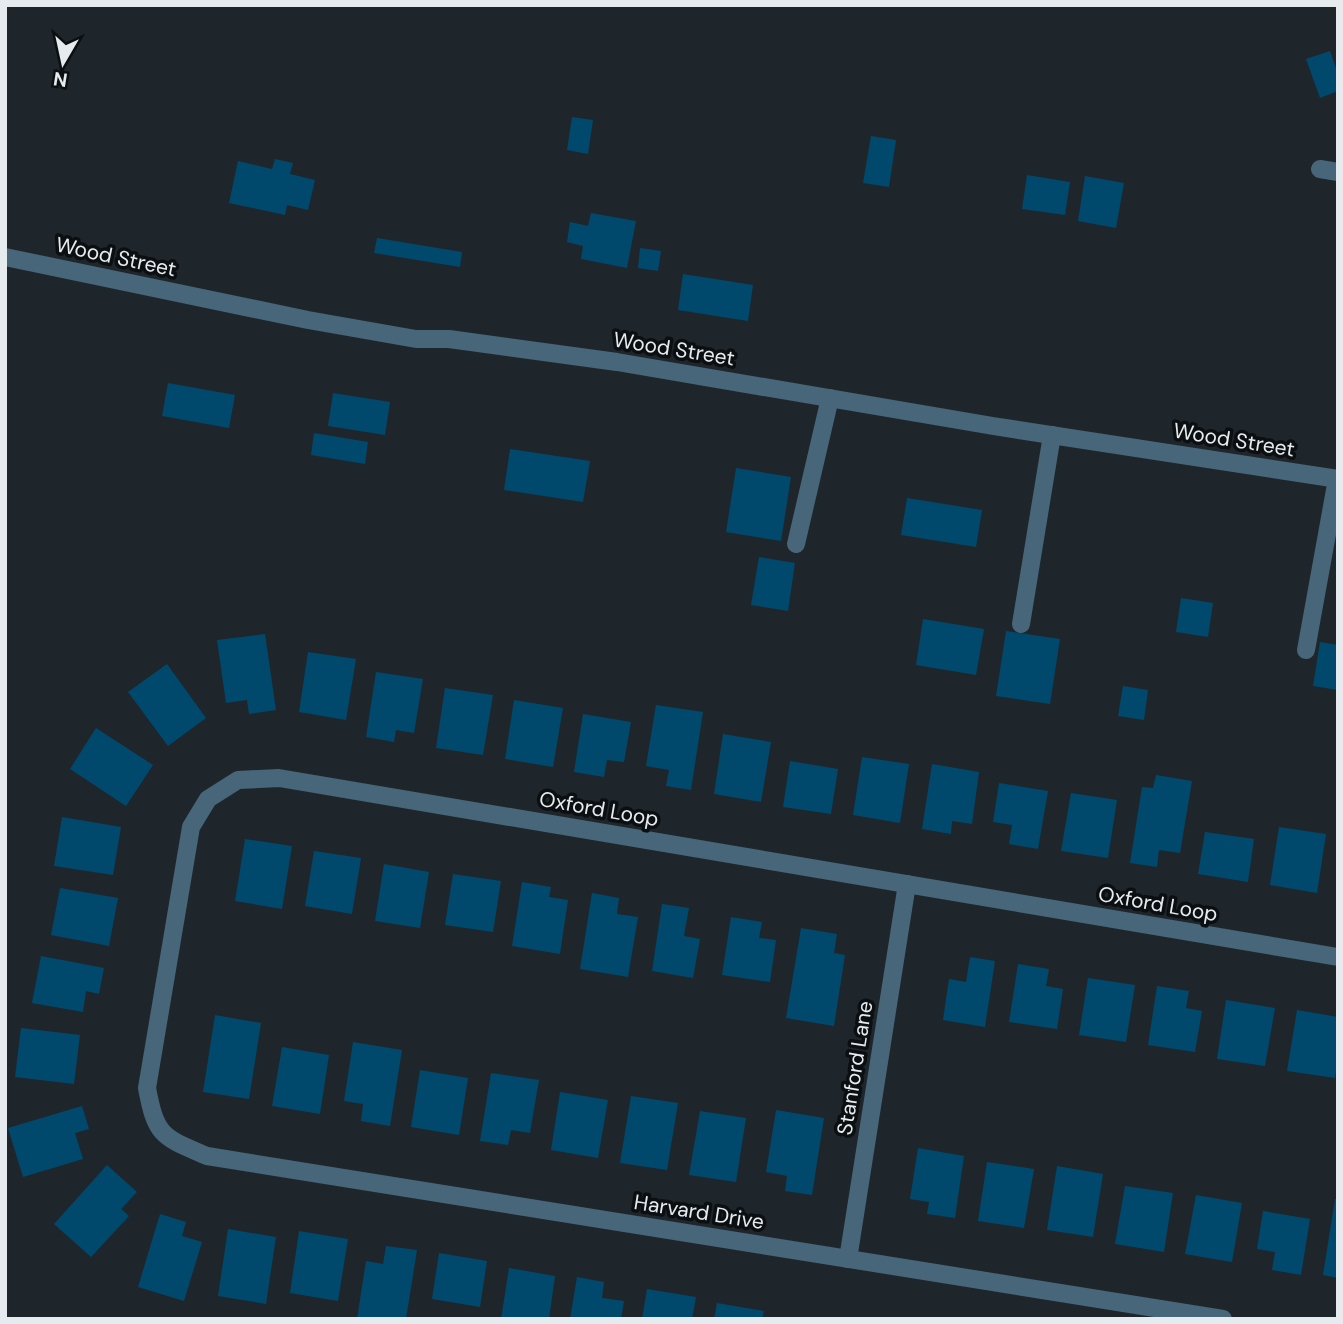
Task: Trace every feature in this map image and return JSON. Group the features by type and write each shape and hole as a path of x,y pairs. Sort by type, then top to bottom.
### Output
{"street":[{"name":"Wood Street","path":"5,257 308,320 416,339 449,339 617,362 1052,435 1337,479"},
{"path":"796,544 830,398"},
{"path":"1021,624 1052,435"},
{"path":"1306,650 1337,479"},
{"name":"Oxford Loop","path":"170,1140 153,1118 147,1088 191,827 208,799 238,780 279,778 1338,957"},
{"name":"Stanford Lane","path":"848,1259 907,884"},
{"name":"Harvard Drive","path":"170,1140 207,1156 1223,1319"}],"building":[{"path":"1330,51 1338,74 1338,91 1320,98 1306,59"},
{"path":"572,117 593,120 588,154 567,150"},
{"path":"871,136 896,140 889,187 863,183"},
{"path":"275,159 293,163 290,174 315,180 308,210 287,205 285,215 229,203 238,161 272,169"},
{"path":"1027,175 1070,182 1065,215 1022,209"},
{"path":"1085,176 1124,183 1116,228 1078,221"},
{"path":"591,213 636,221 627,268 581,259 583,246 567,242 570,222 588,226"},
{"path":"377,238 462,252 460,267 374,253"},
{"path":"640,248 661,251 658,271 638,268"},
{"path":"683,274 753,285 748,321 678,310"},
{"path":"168,383 235,395 229,428 162,416"},
{"path":"333,393 390,402 385,435 328,426"},
{"path":"314,433 368,442 365,464 311,455"},
{"path":"510,449 590,461 583,502 504,490"},
{"path":"736,468 791,477 781,541 726,532"},
{"path":"907,498 982,510 976,547 901,535"},
{"path":"759,557 795,563 788,611 751,605"},
{"path":"1181,598 1213,603 1208,637 1176,632"},
{"path":"923,619 984,629 976,675 916,665"},
{"path":"1006,631 1060,639 1050,704 996,696"},
{"path":"265,634 276,710 249,714 247,700 226,703 217,640"},
{"path":"1320,642 1338,645 1338,690 1313,686"},
{"path":"308,652 356,659 346,720 299,712"},
{"path":"167,664 206,718 168,746 128,692"},
{"path":"376,672 423,679 414,733 396,730 394,742 366,737"},
{"path":"1123,686 1148,690 1144,720 1118,716"},
{"path":"445,688 493,695 483,755 436,748"},
{"path":"514,700 563,708 553,767 505,759"},
{"path":"656,705 703,712 691,790 666,786 669,770 646,766"},
{"path":"583,714 631,722 624,762 607,760 604,777 574,772"},
{"path":"96,728 153,765 126,806 70,769"},
{"path":"723,734 771,742 761,802 714,794"},
{"path":"862,757 909,764 900,823 853,815"},
{"path":"790,761 838,769 831,814 783,807"},
{"path":"932,764 979,772 972,824 952,821 951,834 922,829"},
{"path":"1156,775 1192,781 1180,853 1159,850 1157,867 1130,863 1142,787 1153,788"},
{"path":"999,783 1048,791 1038,849 1009,844 1012,825 993,822"},
{"path":"1071,793 1117,800 1108,858 1061,851"},
{"path":"62,817 121,827 113,875 54,866"},
{"path":"1279,827 1326,834 1317,893 1270,885"},
{"path":"1205,832 1254,839 1248,882 1198,874"},
{"path":"245,839 292,846 282,909 235,901"},
{"path":"314,851 361,858 352,914 305,906"},
{"path":"384,864 429,872 420,928 375,921"},
{"path":"453,874 501,881 493,932 445,925"},
{"path":"522,882 551,887 549,897 568,900 560,954 512,946"},
{"path":"60,888 118,898 109,946 51,935"},
{"path":"592,893 619,898 617,914 638,917 628,977 580,969"},
{"path":"662,904 689,908 684,936 700,939 693,978 652,971"},
{"path":"731,917 762,922 759,938 776,940 770,982 722,975"},
{"path":"801,928 837,934 834,953 845,955 834,1026 786,1018"},
{"path":"41,956 104,968 99,994 86,991 83,1012 32,1003"},
{"path":"970,957 995,961 985,1027 943,1020 949,979 966,982"},
{"path":"1018,964 1049,969 1046,986 1063,989 1057,1029 1009,1022"},
{"path":"1088,978 1135,985 1126,1042 1079,1035"},
{"path":"1157,986 1189,991 1186,1008 1202,1011 1195,1052 1148,1045"},
{"path":"1226,1000 1275,1008 1265,1066 1217,1059"},
{"path":"1297,1010 1338,1017 1335,1078 1287,1071"},
{"path":"215,1015 261,1023 249,1099 203,1092"},
{"path":"21,1028 80,1035 74,1084 15,1077"},
{"path":"353,1042 402,1050 390,1126 361,1121 363,1104 344,1101"},
{"path":"282,1047 329,1055 320,1114 272,1106"},
{"path":"420,1070 468,1078 459,1135 411,1127"},
{"path":"491,1073 539,1080 530,1133 511,1130 508,1145 480,1141"},
{"path":"560,1092 608,1100 598,1158 551,1150"},
{"path":"631,1096 678,1103 667,1170 620,1163"},
{"path":"82,1106 89,1129 75,1133 83,1159 23,1177 8,1128"},
{"path":"776,1110 824,1118 812,1195 785,1191 787,1176 766,1172"},
{"path":"700,1111 746,1118 736,1182 689,1175"},
{"path":"918,1148 964,1156 955,1218 927,1214 929,1202 910,1199"},
{"path":"987,1162 1034,1169 1024,1228 978,1221"},
{"path":"107,1165 137,1192 121,1209 129,1216 91,1257 54,1224"},
{"path":"1057,1166 1103,1174 1093,1237 1047,1230"},
{"path":"1125,1186 1173,1193 1164,1252 1115,1244"},
{"path":"1196,1195 1242,1203 1232,1262 1185,1254"},
{"path":"1335,1199 1338,1199 1338,1278 1323,1275"},
{"path":"1263,1211 1310,1219 1301,1275 1272,1270 1275,1252 1257,1249"},
{"path":"160,1214 186,1222 182,1236 202,1242 184,1301 138,1287"},
{"path":"228,1229 276,1237 266,1304 218,1296"},
{"path":"299,1231 348,1239 338,1301 290,1293"},
{"path":"386,1246 417,1250 406,1319 357,1319 366,1261 383,1264"},
{"path":"439,1253 487,1261 480,1307 432,1299"},
{"path":"509,1268 555,1276 549,1319 501,1319"},
{"path":"577,1277 604,1282 602,1298 624,1301 621,1319 570,1319"},
{"path":"647,1289 696,1297 692,1319 642,1319"},
{"path":"717,1303 764,1311 762,1319 714,1319"}]}
